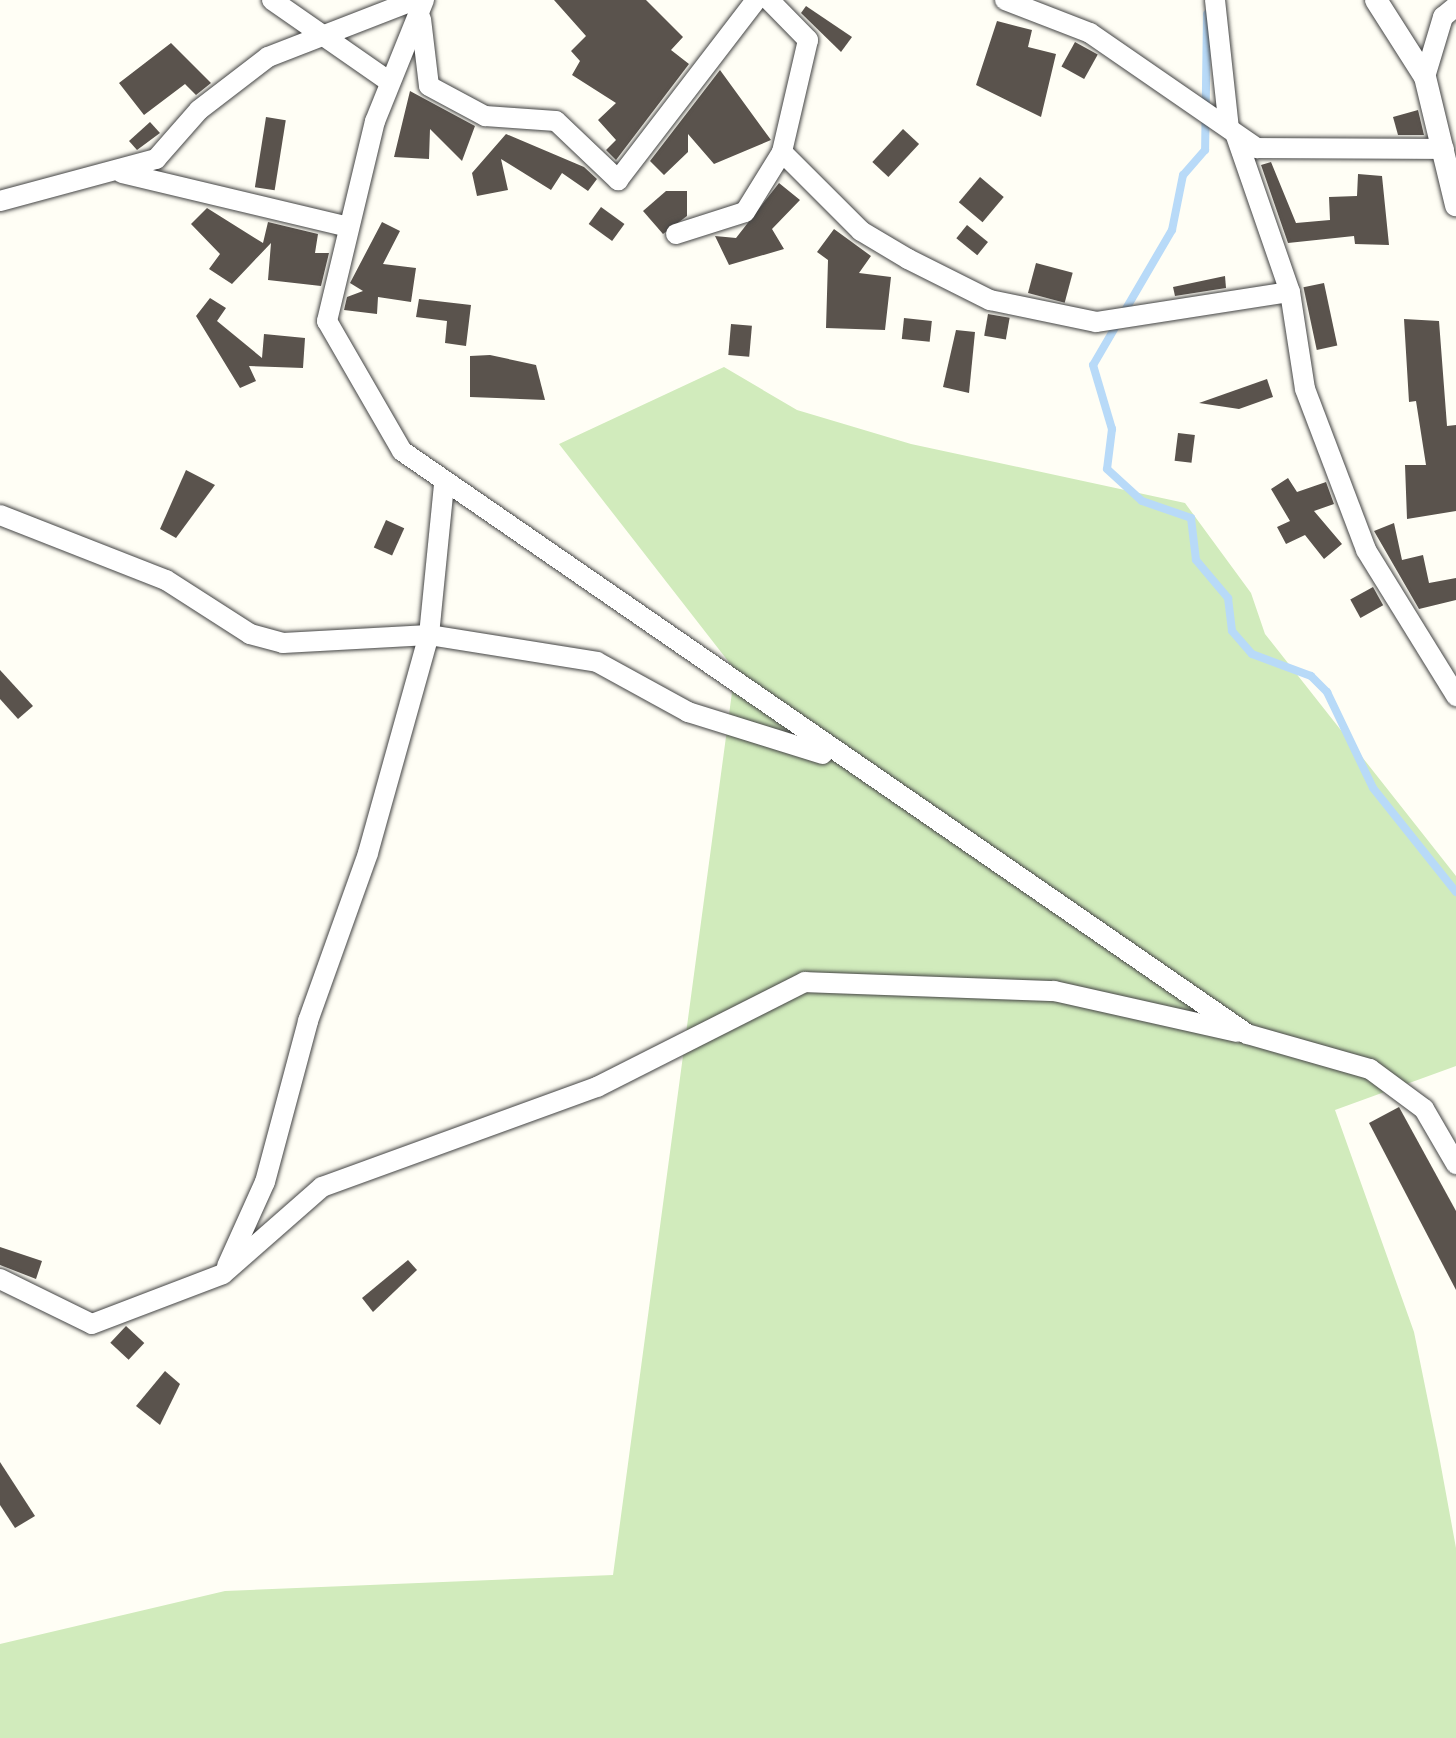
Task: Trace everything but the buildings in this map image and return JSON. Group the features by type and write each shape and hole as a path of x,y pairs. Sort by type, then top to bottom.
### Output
{"street":[{"path":"272,0 390,82"},
{"path":"0,201 79,177 156,160 243,74 317,34 366,24 415,0"},
{"path":"424,0 429,86 485,116 556,120 618,180 756,0"},
{"path":"424,0 390,82 348,226 328,333 402,450 444,486 1246,1034"},
{"path":"676,234 746,212 782,152 808,40 769,0"},
{"path":"1005,0 1090,33 1233,132 1289,154 1444,149"},
{"path":"1215,0 1233,132 1290,292 1305,389 1366,550 1456,696"},
{"path":"1376,0 1425,77 1456,205"},
{"path":"1425,77 1443,16 1456,6"},
{"path":"782,152 862,230 990,300 1039,315 1140,321 1290,292"},
{"path":"79,177 182,181 348,226"},
{"path":"224,1274 265,1182 429,635 444,486"},
{"path":"0,515 166,580 218,617 283,643 429,635 597,662 688,712 848,762"},
{"path":"0,1279 92,1324 224,1274 322,1187 597,1088 806,982 1054,991 1246,1034 1370,1070 1424,1109 1456,1164"}],"green space":[{"path":"724,367 797,410 911,444 1185,503 1251,593 1265,634 1456,876 1456,1066 1335,1110 1414,1332 1438,1450 1456,1548 1456,1738 0,1738 0,1644 225,1591 613,1575 735,670 559,444"}],"waterway":[{"path":"1207,14 1205,150 1183,175 1172,230 1093,365 1112,429 1107,469 1142,501 1191,518 1196,560 1228,598 1232,631 1252,654 1311,676 1327,692 1373,788 1456,892"}]}
